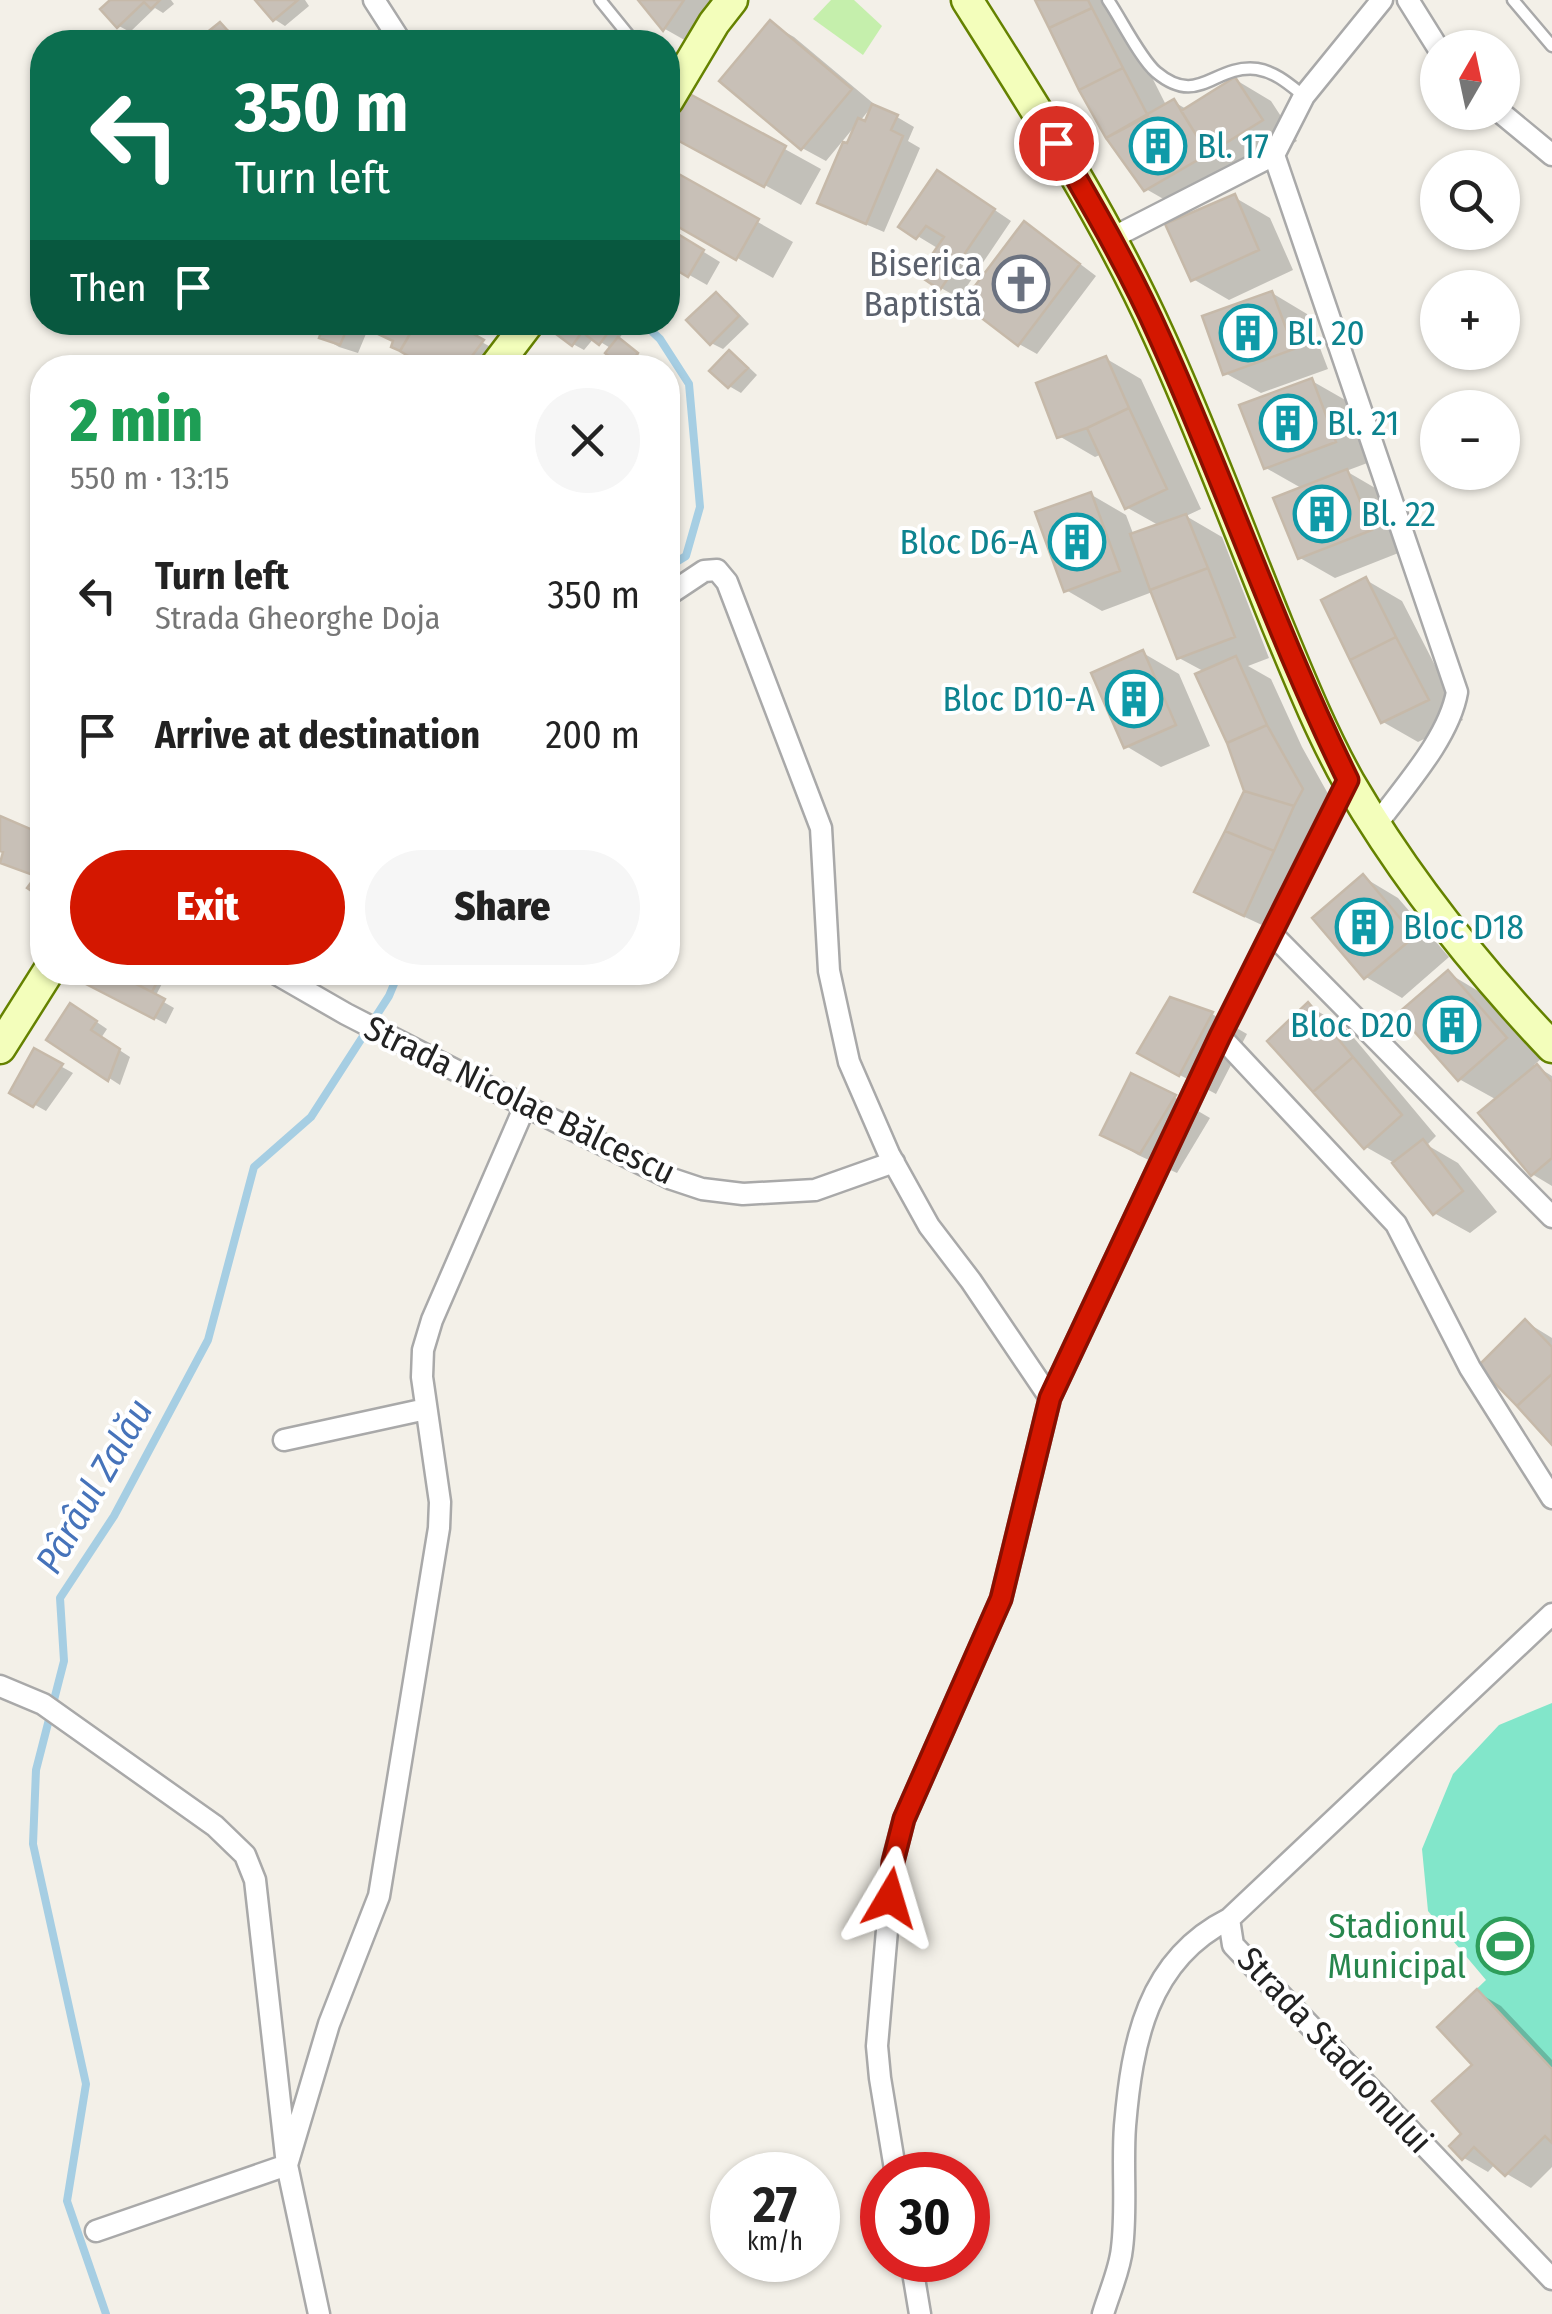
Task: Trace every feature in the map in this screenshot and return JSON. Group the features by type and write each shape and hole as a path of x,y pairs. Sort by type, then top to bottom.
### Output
{"main road":[{"path":"680,75 732,0"},
{"path":"967,0 1112,238 1160,337 1297,672 1348,780 1416,883 1552,1047"},
{"path":"504,355 520,335"},
{"path":"0,1048 40,985"}],"street":[{"path":"374,0 394,30"},
{"path":"1112,238 1274,155 1304,96 1382,0"},
{"path":"1408,0 1427,30"},
{"path":"1520,129 1552,155"},
{"path":"1274,155 1457,692 1454,712 1440,738 1376,825"},
{"path":"680,587 704,571 718,570 727,582 822,828 829,971 849,1062 894,1162 929,1226 1050,1398"},
{"path":"892,2152 877,2046 893,1862 904,1819 1001,1599 1050,1398 1220,1036 1348,780"},
{"path":"1272,934 1552,1217"},
{"name":"Strada Nicolae Bălcescu","path":"295,985 526,1106 702,1189 743,1194 814,1190 894,1162"},
{"path":"1220,1036 1396,1224 1470,1368 1552,1498"},
{"path":"287,2165 329,2024 378,1896 438,1528 440,1502 422,1377 423,1350 432,1320 526,1106"},
{"path":"284,1440 426,1408"},
{"name":"Strada Stadionului","path":"1552,1614 1229,1919 1234,1945 1552,2279"},
{"path":"0,1686 43,1704 215,1826 244,1855 255,1880 287,2165 318,2314"},
{"path":"1102,2314 1122,2250 1125,2126 1139,2030 1157,1987 1176,1961 1209,1929 1229,1919"},
{"path":"96,2232 287,2165"},
{"path":"914,2282 920,2314"}],"lane":[{"path":"600,0 624,30"},
{"path":"1108,0 1152,69 1172,84 1188,89 1239,69 1260,69 1304,96"},
{"path":"1514,0 1552,46"}],"green space":[{"path":"831,0 854,0 882,26 863,55 813,19"},
{"name":"Stadionul Municipal","path":"1552,1703 1552,2143 1545,2137 1505,2176 1474,2148 1462,2160 1449,2146 1461,2134 1432,2101 1472,2065 1437,2027 1486,1980 1428,1911 1422,1849 1453,1774 1499,1725"}],"building":[{"path":"110,0 160,0 151,9 144,2 117,28 100,9"},
{"path":"255,0 298,0 273,21"},
{"path":"638,0 684,0 662,30"},
{"path":"1035,0 1088,0 1092,8 1049,28"},
{"path":"1092,8 1123,68 1079,90 1049,28"},
{"path":"770,20 852,89 801,150 719,81"},
{"path":"220,22 227,30 210,30"},
{"path":"1123,68 1148,116 1106,138 1079,90"},
{"path":"1235,77 1263,120 1208,154 1181,111"},
{"path":"686,92 786,146 764,187 680,142 680,104"},
{"name":"Bl. 17","path":"1174,99 1208,154 1144,191 1106,138"},
{"path":"872,104 898,115 891,130 903,136 866,224 817,203 843,142 847,143 858,118 865,121"},
{"path":"937,170 995,209 940,290 918,275 944,237 926,226 916,239 898,227"},
{"path":"680,175 759,219 736,260 680,228"},
{"path":"1235,194 1259,250 1191,281 1165,224"},
{"name":"Biserica Baptistă","path":"1024,221 1080,264 1018,346 962,303"},
{"path":"680,235 704,250 688,277 680,272"},
{"name":"Bl. 20","path":"1272,291 1294,349 1223,375 1202,316"},
{"path":"716,292 739,316 710,345 686,320"},
{"path":"320,335 344,335 340,345 319,338"},
{"path":"380,335 409,335 400,351 391,347 393,341"},
{"path":"409,335 475,335 484,340 473,355 407,355 400,351"},
{"path":"557,335 580,335 572,346"},
{"path":"586,335 606,335 599,345"},
{"path":"618,337 638,353 607,355 605,353"},
{"path":"729,350 748,368 728,388 709,371"},
{"path":"1106,356 1129,408 1057,438 1036,383"},
{"name":"Bl. 21","path":"1312,378 1336,442 1264,469 1239,405"},
{"path":"1129,408 1167,489 1125,509 1087,428"},
{"name":"Bl. 22","path":"1347,469 1372,530 1298,559 1273,498"},
{"name":"Bloc D6-A","path":"1091,492 1120,571 1064,592 1035,512"},
{"path":"1186,514 1208,568 1150,590 1130,534"},
{"path":"1208,568 1235,637 1177,659 1150,590"},
{"path":"1366,577 1396,637 1350,660 1321,600"},
{"path":"1396,637 1429,700 1381,723 1350,660"},
{"name":"Bloc D10-A","path":"1143,650 1176,725 1124,748 1091,673"},
{"path":"1236,656 1267,725 1227,743 1195,674"},
{"path":"1267,725 1303,789 1294,806 1244,791 1227,743"},
{"path":"1244,791 1294,806 1274,851 1225,831"},
{"path":"0,816 30,829 30,874 0,863"},
{"path":"1225,831 1274,851 1244,916 1194,892"},
{"name":"Bloc D18","path":"1363,874 1415,936 1364,979 1312,918"},
{"name":"Bloc D20","path":"1448,970 1507,1038 1458,1081 1398,1013"},
{"path":"88,985 139,985 165,999 154,1019"},
{"path":"1170,997 1213,1012 1179,1076 1137,1053"},
{"path":"1308,1002 1353,1057 1313,1092 1267,1041"},
{"path":"70,1003 97,1021 91,1030 120,1049 108,1081 46,1040"},
{"path":"34,1048 63,1064 33,1107 9,1093"},
{"path":"1353,1057 1402,1115 1364,1149 1313,1092"},
{"path":"1537,1064 1552,1082 1552,1158 1531,1176 1478,1113"},
{"path":"1131,1073 1176,1095 1140,1154 1100,1135"},
{"path":"1423,1139 1463,1191 1433,1215 1392,1163"},
{"path":"1525,1319 1552,1347 1552,1374 1517,1406 1478,1366"},
{"path":"1552,1374 1552,1445 1517,1406"},
{"path":"1477,1989 1552,2069 1552,2143 1545,2136 1505,2176 1474,2147 1462,2160 1449,2146 1461,2134 1432,2101 1472,2065 1437,2027"}],"waterway":[{"name":"Pârâul Zalău","path":"656,335 670,355"},
{"name":"Pârâul Zalău","path":"680,370 689,384 700,507 686,556 680,560"},
{"name":"Pârâul Zalău","path":"106,2314 67,2201 86,2084 33,1844 36,1770 64,1661 60,1598 114,1516 208,1340 254,1167 311,1117 394,985"}],"place":[{"name":"Bl. 17","path":"1158,146"},
{"name":"Biserica Baptistă","path":"1021,284"},
{"name":"Bl. 20","path":"1248,333"},
{"name":"Bl. 21","path":"1288,423"},
{"name":"Bl. 22","path":"1322,514"},
{"name":"Bloc D6-A","path":"1077,542"},
{"name":"Bloc D10-A","path":"1134,699"},
{"name":"Bloc D18","path":"1364,927"},
{"name":"Bloc D20","path":"1452,1025"},
{"name":"Stadionul Municipal","path":"1505,1946"}],"route":[{"path":"890,1898 893,1862 904,1819 1001,1599 1050,1398 1220,1036 1348,780 1297,672 1160,337 1112,238 1056,143"}]}
